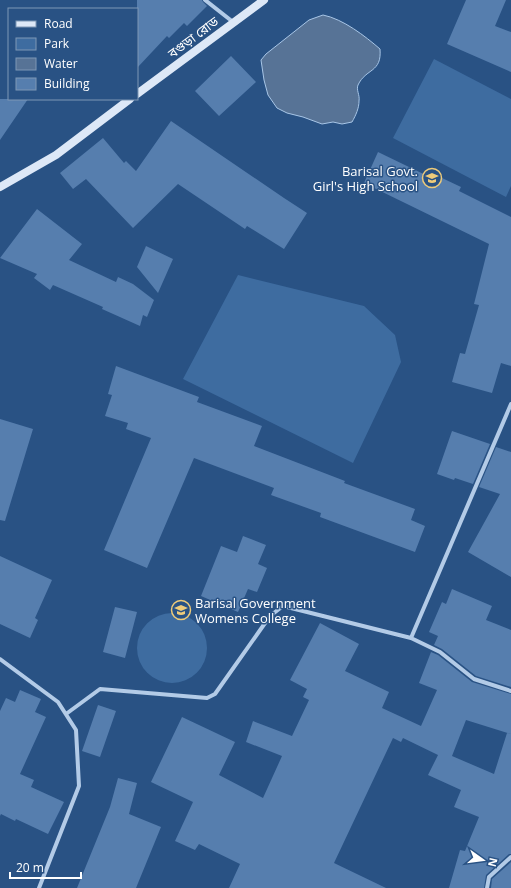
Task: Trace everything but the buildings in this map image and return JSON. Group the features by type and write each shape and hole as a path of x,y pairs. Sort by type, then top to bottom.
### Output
{"main road":[{"name":"বগুড়া রোড","path":"138,93 264,0"},
{"path":"0,187 56,155 129,100"}],"street":[{"path":"205,0 233,22"},
{"path":"411,638 511,404"},
{"path":"66,714 100,689 207,698 215,694 270,616 283,606 411,638 440,652 474,679 511,690"},
{"path":"0,659 58,702 76,730 79,786 39,888"},
{"path":"487,888 489,877 511,857"}],"green space":[{"path":"434,59 511,99 511,186 506,197 393,138"},
{"path":"238,275 364,306 395,335 401,362 353,463 183,379"},
{"path":"172,613 185,616 197,623 204,635 207,648 204,661 197,673 185,680 172,683 159,680 147,673 140,661 137,648 140,635 147,623 159,616"}],"water":[{"path":"323,15 346,24 380,49 379,62 358,85 358,106 352,122 342,124 333,122 322,124 287,113 277,108 268,95 261,60 266,54 309,20"}],"place":[{"name":"Barisal Govt. Girl's High School","path":"432,178"},
{"name":"Barisal Government Womens College","path":"181,610"}]}
